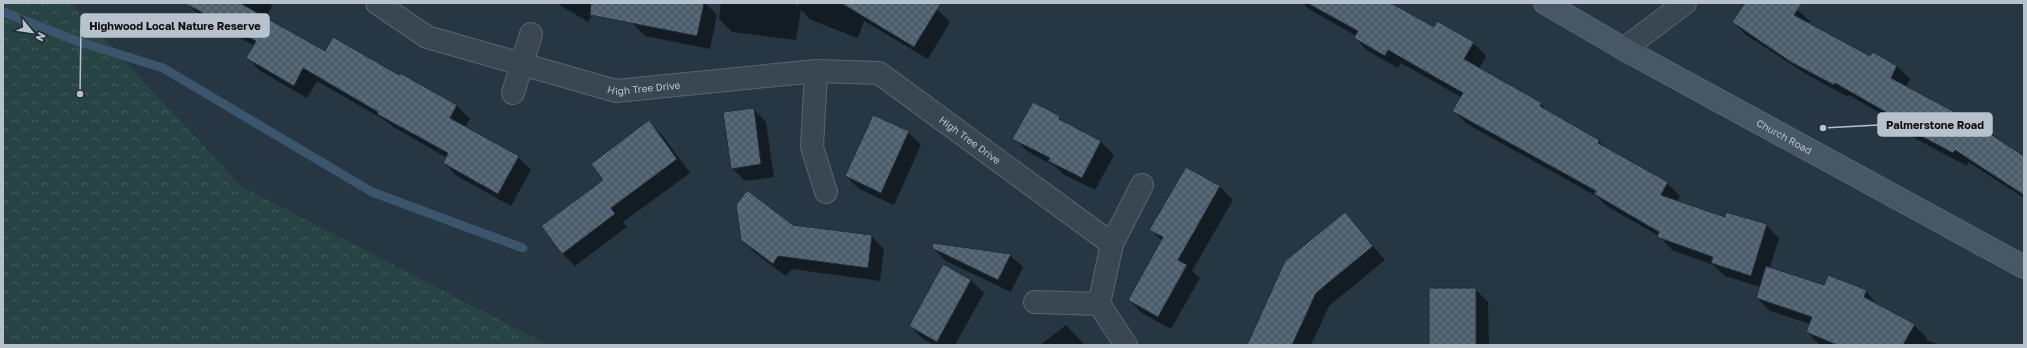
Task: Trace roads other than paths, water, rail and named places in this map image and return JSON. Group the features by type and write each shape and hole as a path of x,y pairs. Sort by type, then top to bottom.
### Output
{"main road":[{"name":"Church Road","path":"1545,3 1624,49 2024,267"}],"street":[{"name":"High Tree Drive","path":"377,3 427,37 616,90 816,71 879,73 1112,244"},
{"path":"1624,49 1685,3"},
{"path":"513,93 530,34"},
{"path":"816,71 812,148 826,192"},
{"path":"1126,345 1099,304 1112,244 1142,185"},
{"path":"1035,302 1099,304"}],"waterway":[{"path":"3,12 77,41 163,68 372,192 523,248"}],"place":[{"name":"Highwood Local Nature Reserve","path":"80,94"},
{"name":"Palmerstone Road","path":"1823,128"}]}
